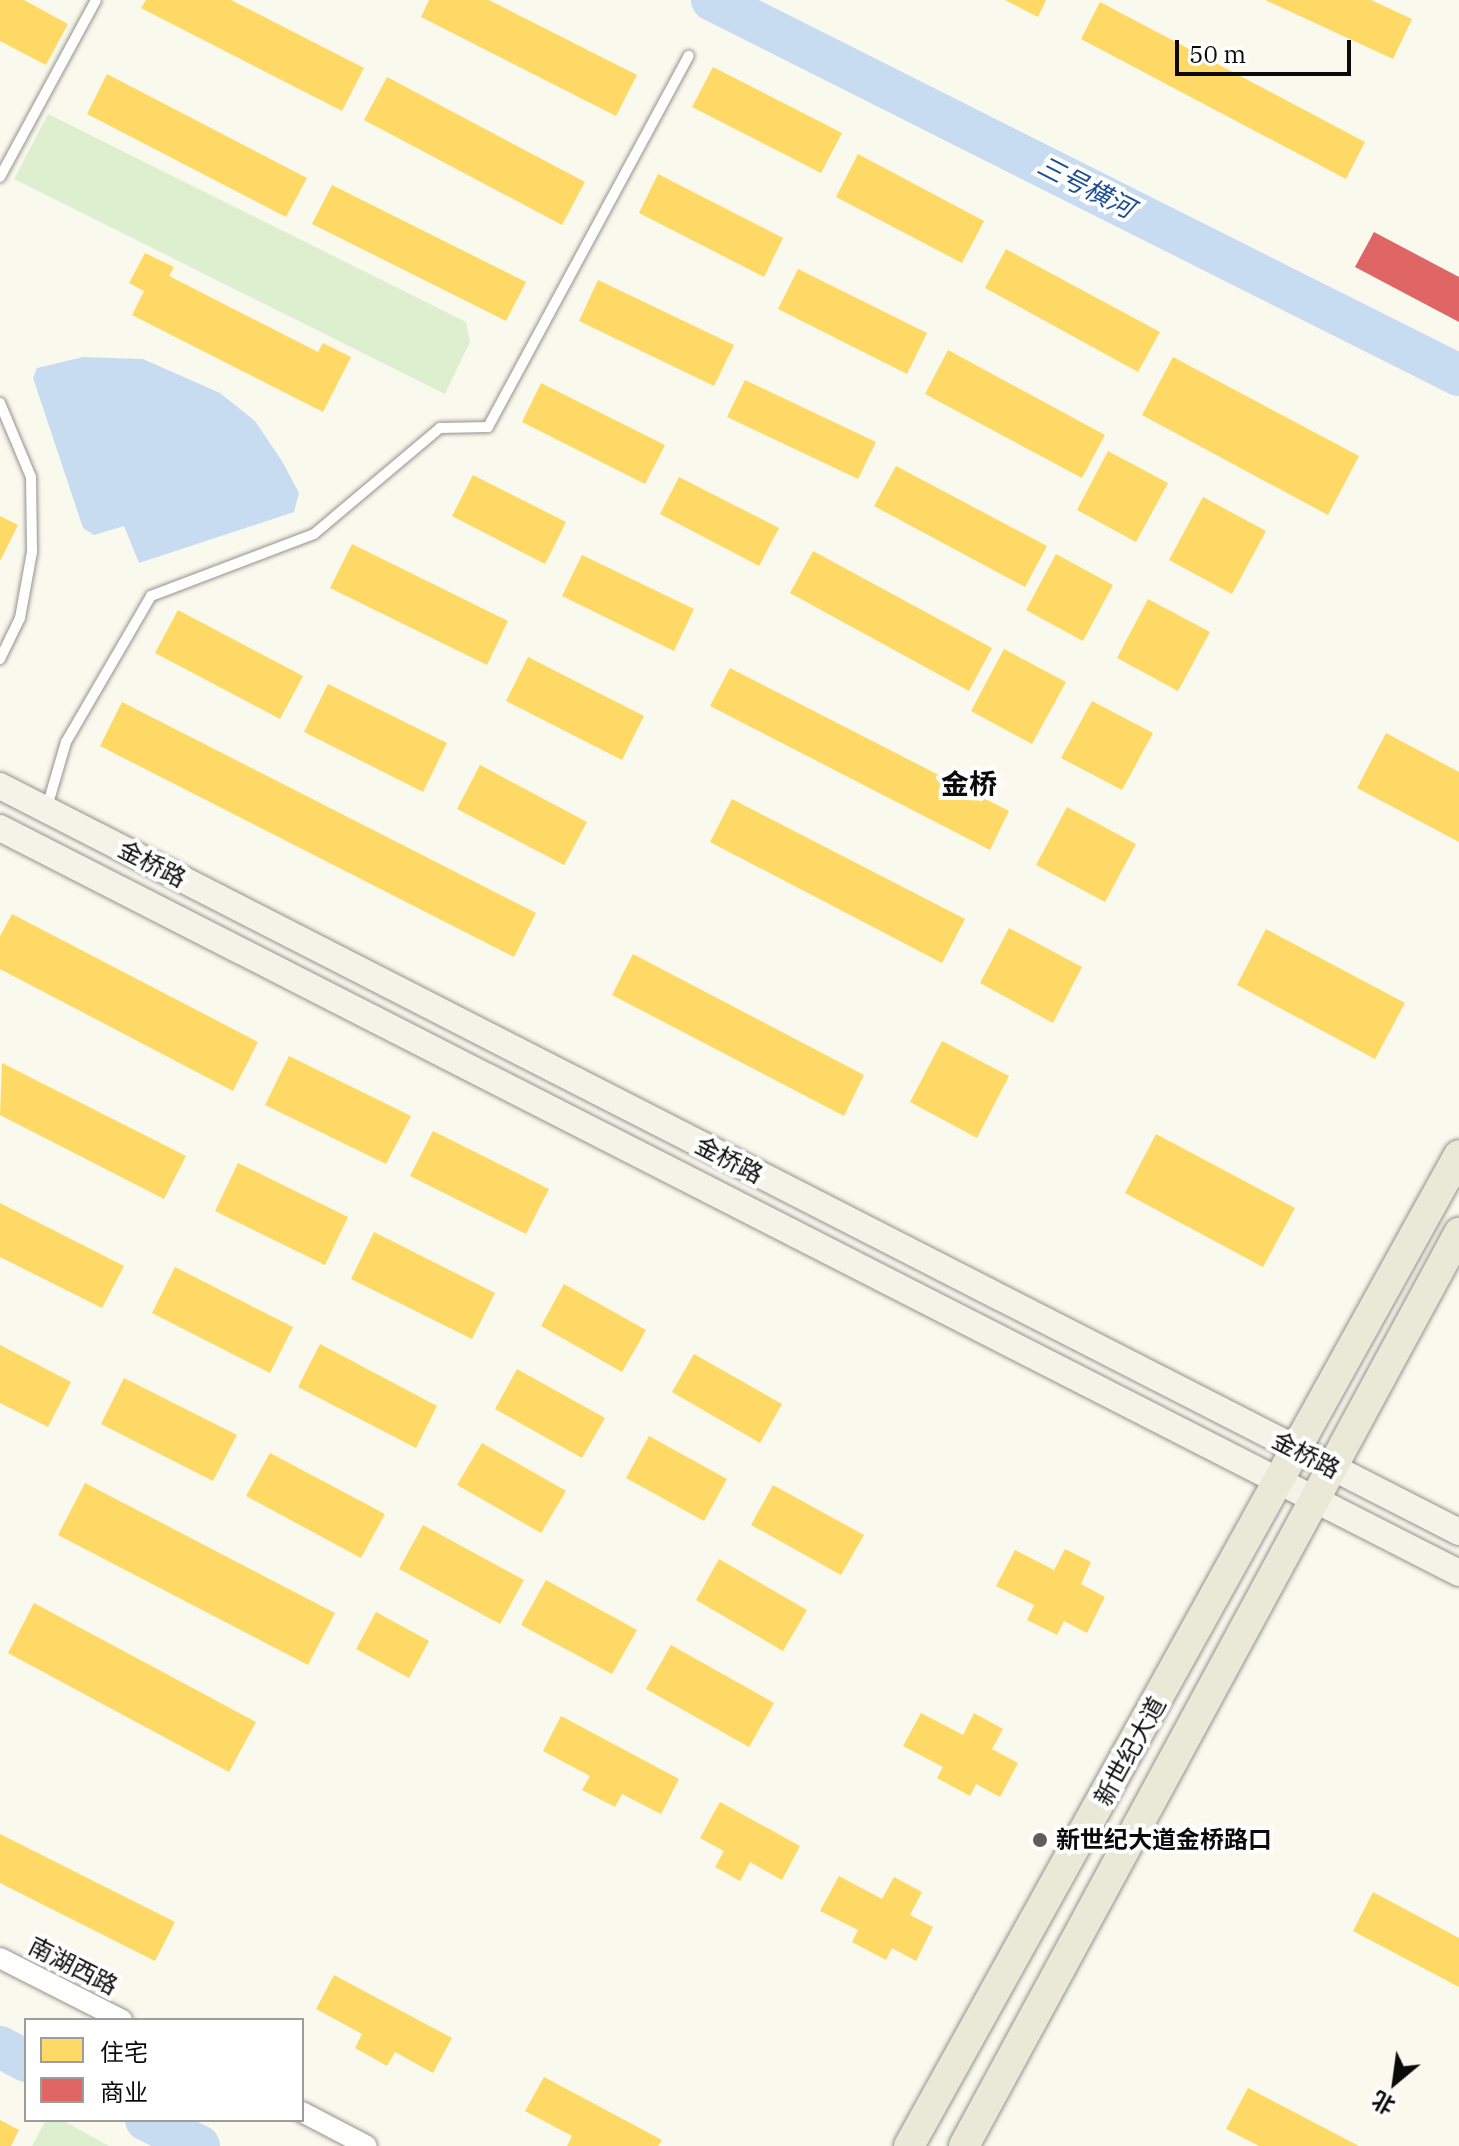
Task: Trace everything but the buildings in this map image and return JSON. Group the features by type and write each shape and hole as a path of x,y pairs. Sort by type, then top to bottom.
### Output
{"main road":[{"path":"1299,1451 1459,1155"},
{"path":"1337,1470 1459,1233"},
{"name":"新世纪大道","path":"909,2146 1299,1451"},
{"name":"新世纪大道","path":"964,2146 1337,1470"}],"street":[{"name":"金桥路","path":"0,786 1459,1532"},
{"name":"金桥路","path":"0,828 1459,1573"},
{"name":"南湖西路","path":"0,1958 118,2018"},
{"path":"304,2113 367,2146"}],"lane":[{"path":"0,177 96,0"},
{"path":"46,810 66,742 151,596 314,534 440,428 488,427 689,56"},
{"path":"0,403 31,477 32,552 20,618 0,659"}],"green space":[{"path":"48,114 466,322 470,342 445,394 14,179"},
{"path":"45,2122 66,2122 109,2146 32,2146"}],"water":[{"path":"83,357 143,359 220,393 255,421 282,461 299,493 294,512 139,563 124,526 94,535 83,528 33,378 37,368"}],"waterway":[{"name":"三号横河","path":"712,0 1459,375"},
{"path":"0,2047 24,2060"},
{"path":"150,2122 199,2146"}],"place":[{"name":"新世纪大道金桥路口","path":"1040,1840"}],"district":[{"name":"金桥","path":"969,784"}]}
